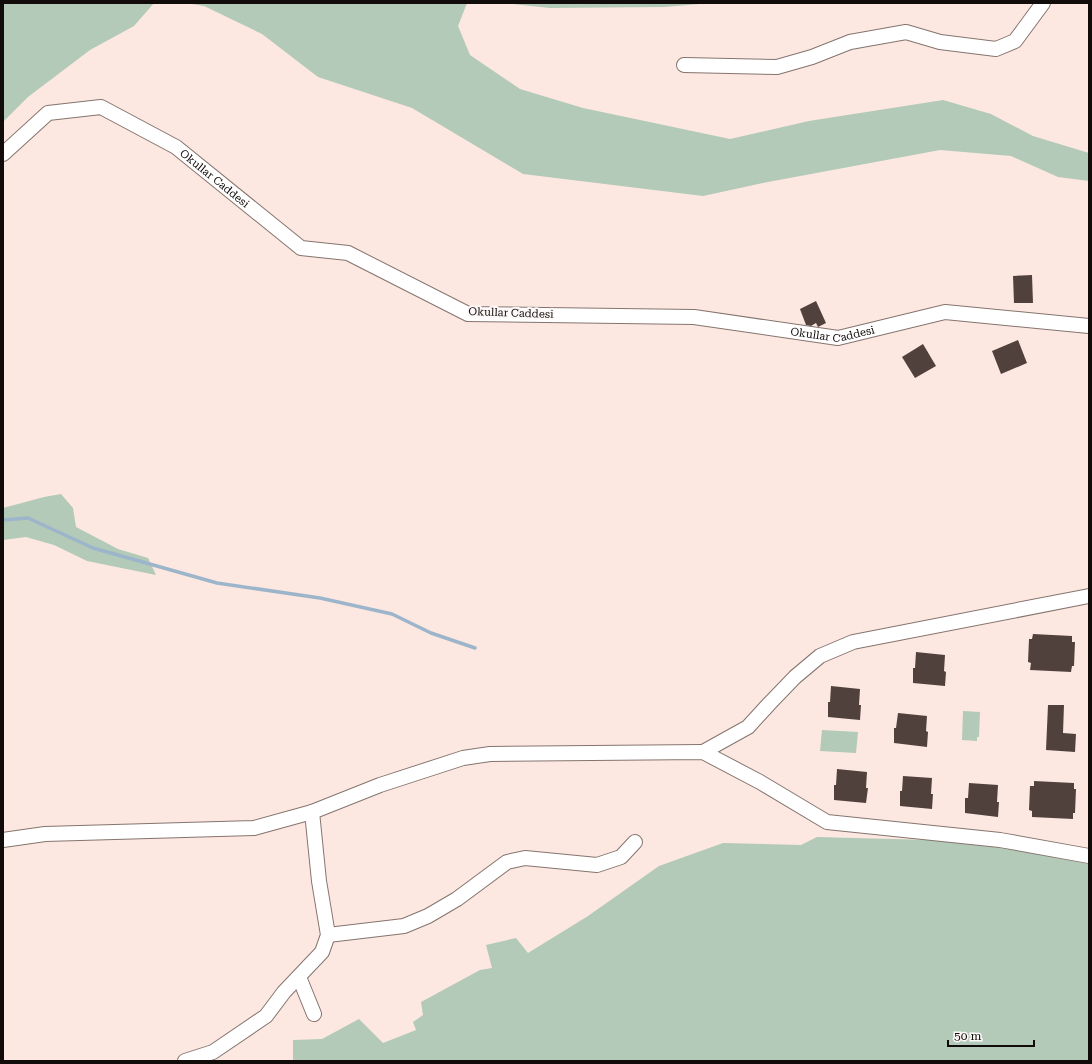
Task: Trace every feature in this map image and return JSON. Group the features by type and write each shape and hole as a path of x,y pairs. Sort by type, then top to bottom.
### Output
{"street":[{"path":"684,65 777,67 812,57 850,42 906,32 940,42 996,49 1015,41 1043,3"},
{"name":"Okullar Caddesi","path":"3,154 48,113 101,107 176,147 301,248 348,253 468,314 694,317 838,338 945,312 1089,326"},
{"path":"703,752 748,727 795,677 820,656 853,642 1088,598"},
{"path":"3,840 45,834 254,828 312,812 380,785 463,758 490,754 703,752 760,782 827,822 1000,840 1089,856"},
{"path":"185,1061 213,1052 266,1016 284,992 322,952 328,935 319,881 312,812"},
{"path":"328,935 404,926 428,916 457,899 507,862 525,858 597,865 621,857 635,842"},
{"path":"299,976 314,1014"}],"green space":[{"path":"3,3 154,3 134,26 90,50 28,97 4,121"},
{"path":"186,3 467,3 458,26 470,55 520,89 583,108 730,139 809,121 943,100 991,114 1033,136 1089,153 1089,181 1058,177 1011,156 940,150 768,182 703,196 523,174 412,108 318,77 262,34 204,6"},
{"path":"504,3 712,3 664,7 550,8"},
{"path":"61,494 73,508 76,527 118,549 148,558 156,575 87,561 54,545 26,537 3,540 3,508"},
{"path":"963,711 980,712 979,737 977,737 977,741 962,740"},
{"path":"822,730 858,732 856,753 820,751"},
{"path":"817,837 930,840 1010,849 1089,864 1089,1061 293,1061 293,1040 322,1039 359,1019 383,1043 416,1030 413,1022 423,1015 421,1002 480,970 492,968 486,945 516,938 528,953 588,916 659,866 723,843 801,845"}],"building":[{"path":"1032,275 1033,303 1014,303 1013,276"},
{"path":"816,301 826,323 818,327 816,323 811,326 806,325 800,309"},
{"path":"1018,340 1027,363 1001,374 992,351"},
{"path":"923,344 936,366 915,378 902,357"},
{"path":"1033,634 1072,636 1072,642 1075,642 1074,666 1072,666 1071,672 1030,670 1031,663 1028,662 1029,639 1032,639"},
{"path":"916,652 945,655 945,686 913,683 913,668 915,668"},
{"path":"831,686 860,689 860,720 828,717 828,702 830,702"},
{"path":"1048,705 1064,705 1063,733 1076,734 1075,752 1046,750"},
{"path":"898,713 927,716 927,747 894,743 894,728 896,728"},
{"path":"837,769 867,772 866,788 868,788 866,803 834,800 834,785 836,785"},
{"path":"903,776 932,778 932,809 900,806 900,791 902,791"},
{"path":"1034,781 1074,783 1074,789 1076,789 1075,813 1073,813 1073,819 1032,817 1032,811 1029,810 1030,786 1034,786"},
{"path":"969,783 998,785 998,817 965,813 965,798 968,798"}],"waterway":[{"path":"3,520 28,518 93,548 217,583 320,598 392,614 431,633 475,648"}]}
